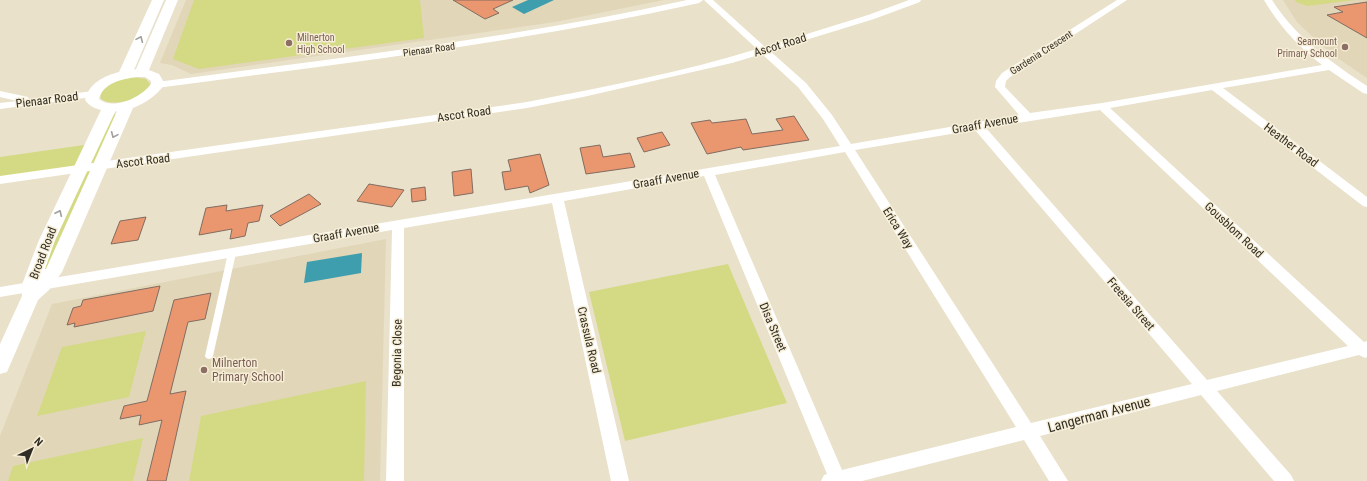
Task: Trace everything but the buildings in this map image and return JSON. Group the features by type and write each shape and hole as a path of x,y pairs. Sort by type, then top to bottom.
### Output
{"street":[{"name":"Pienaar Road","path":"157,85 443,47 550,31 699,0"},
{"name":"Erica Way","path":"708,0 802,84 812,96 847,148 1058,481"},
{"name":"Ascot Road","path":"0,180 527,105 684,71 764,50 871,17 917,0"},
{"name":"Gardenia Crescent","path":"1027,117 1000,87 1001,81 1006,75 1123,0"},
{"path":"1268,0 1292,32 1305,45 1367,91"},
{"path":"141,73 164,3"},
{"path":"125,75 164,3"},
{"name":"Graaff Avenue","path":"0,292 35,289 398,224 1332,66"},
{"path":"141,73 154,77 158,82 148,95 127,104 110,107 95,103 92,100 93,94 106,82 125,75 141,73"},
{"name":"Heather Road","path":"1215,87 1367,203"},
{"path":"0,94 36,101"},
{"name":"Pienaar Road","path":"0,106 93,94"},
{"name":"Broad Road","path":"35,289 53,272 127,104"},
{"name":"Gousblom Road","path":"1102,106 1365,350"},
{"name":"Broad Road","path":"35,289 47,240 110,107"},
{"name":"Freesia Street","path":"978,126 1202,387 1285,481"},
{"name":"Disa Street","path":"708,172 835,480"},
{"name":"Crassula Road","path":"557,198 620,481"},
{"name":"Begonia Close","path":"395,481 398,224"},
{"path":"0,366 35,289"},
{"name":"Langerman Avenue","path":"835,480 1027,433 1202,387 1365,350"}],"lane":[{"path":"1305,45 1331,41"},
{"path":"209,356 232,253"}],"shaded area":[{"name":"Milnerton High School","path":"186,0 664,0 555,22 191,74 172,65 160,63"},
{"name":"Seamount Primary School","path":"1283,0 1367,0 1367,78 1333,55 1314,38 1297,22"},
{"name":"Milnerton Primary School","path":"386,239 380,481 0,481 0,436 52,304"}],"green space":[{"name":"Milnerton High School","path":"194,0 420,0 424,38 199,69 173,59"},
{"path":"1295,0 1355,0 1307,6 1296,2"},
{"path":"133,77 146,79 150,84 148,89 143,94 136,98 113,103 106,102 101,99 101,94 107,86 117,81"},
{"path":"117,114 48,270 41,272 112,115"},
{"path":"91,144 80,169 0,180 0,157"},
{"path":"728,264 787,403 625,441 589,292"},
{"path":"146,331 129,397 37,416 62,347"},
{"path":"366,381 364,481 189,481 201,416"},
{"path":"143,438 133,481 8,481 13,466"}],"water":[{"path":"528,0 554,0 524,14 512,7"},
{"path":"362,253 361,273 304,283 307,262"}],"place":[{"name":"Milnerton High School","path":"289,43"},
{"name":"Seamount Primary School","path":"1345,47"},
{"name":"Milnerton Primary School","path":"204,370"}]}
